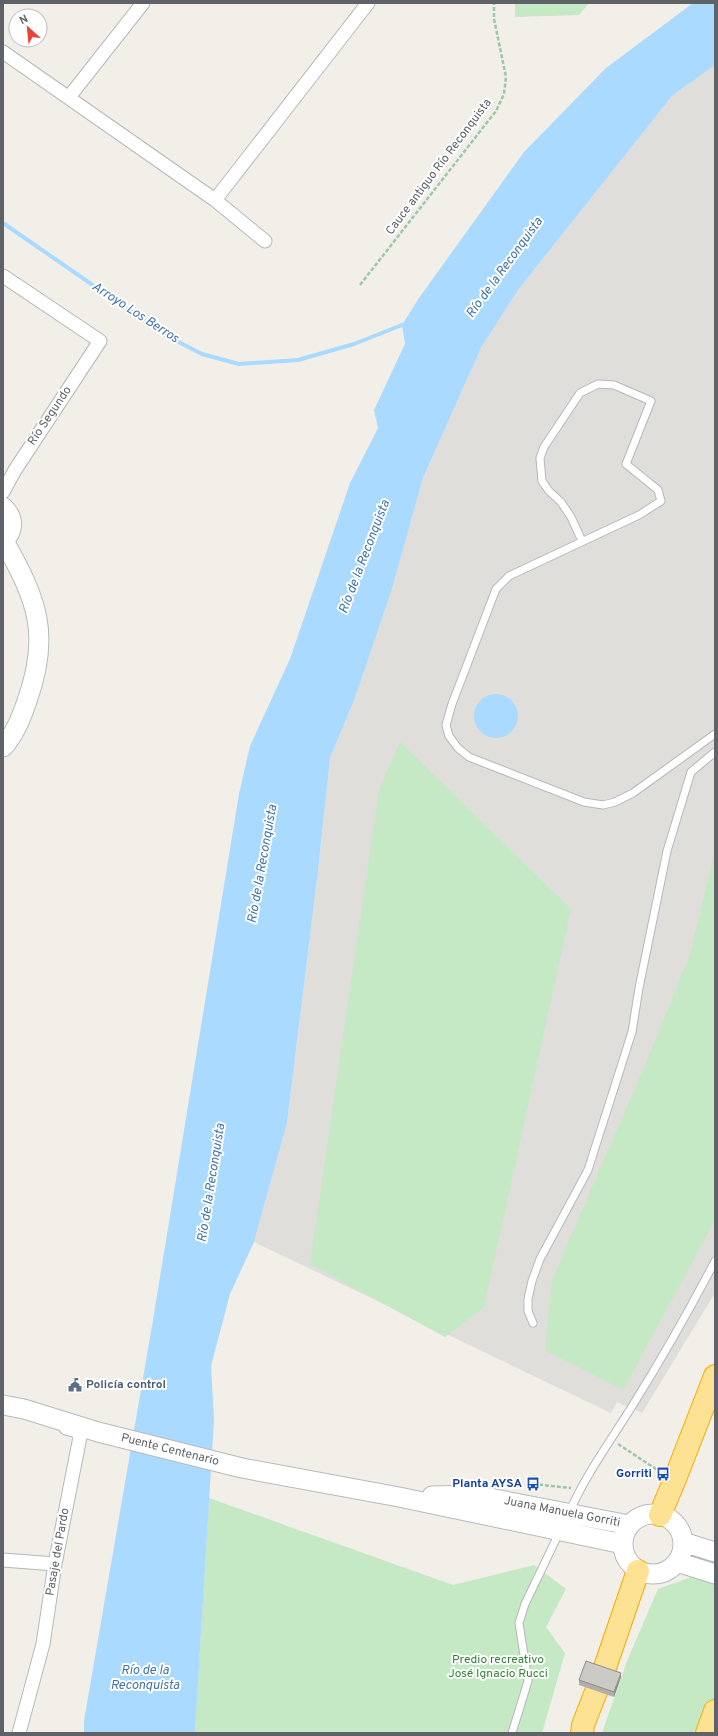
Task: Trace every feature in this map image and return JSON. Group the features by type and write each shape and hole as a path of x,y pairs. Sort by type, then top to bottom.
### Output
{"highway":[{"path":"660,1515 715,1376"},
{"path":"582,1733 583,1725 638,1571"},
{"path":"707,1733 715,1711"}],"main road":[{"path":"3,507 11,517 12,524 11,530 4,541 23,575 34,602 40,639 38,666 31,690 3,747"},
{"path":"3,1396 24,1409"},
{"path":"3,1405 24,1409"},
{"name":"Puente Centenario","path":"24,1409 98,1432 242,1468"},
{"name":"Juana Manuela Gorriti","path":"242,1468 399,1497 564,1522 629,1524"},
{"path":"649,1514 660,1515 671,1520 679,1530 683,1542 683,1549 677,1562 669,1570 659,1574 648,1574 638,1571 626,1560 623,1552 623,1537 629,1524 638,1517 649,1514"},
{"name":"Juana Manuela Gorriti","path":"564,1522 623,1544"},
{"path":"683,1542 715,1552"},
{"path":"677,1562 715,1574"}],"street":[{"path":"69,97 143,3"},
{"path":"216,200 368,3"},
{"path":"3,52 216,200 265,241"},
{"name":"Río Segundo","path":"3,276 100,341 15,470 3,492"},
{"name":"Pasaje del Pardo","path":"19,1733 43,1644 55,1564 80,1437 77,1431 28,1418 24,1415 24,1409"},
{"path":"3,1560 55,1564"}],"lane":[{"path":"582,542 571,517 561,502 549,491 542,481 540,458 544,447 580,393 598,384 614,385 651,401 626,464 658,490 661,501 639,514 582,542 509,576 496,589 452,704 446,725 448,736 458,748 469,757 584,802 603,805 615,802 633,793 715,734"},
{"path":"533,1323 528,1311 528,1299 532,1281 540,1259 588,1170 632,1032 639,988 667,851 687,786 692,772 715,752"},
{"path":"512,1733 528,1681 519,1623 525,1604 579,1489 691,1306 715,1260"}],"path":[{"name":"Cauce antiguo Río Reconquista","path":"360,284 496,111 504,94 506,77 494,19 494,3"},
{"path":"611,1439 663,1474"},
{"path":"533,1484 579,1489"}],"shaded area":[{"path":"715,65 715,1293 642,1413 617,1402 611,1413 254,1242 287,1123 318,871 330,758 355,698 392,589 423,478 481,348 518,290 672,96"}],"green space":[{"path":"515,3 589,3 579,15 515,17"},
{"path":"400,742 571,909 484,1307 445,1337 310,1264 379,790"},
{"path":"715,851 715,1220 623,1390 545,1350 552,1280 645,1065 690,955"},
{"name":"Predio recreativo José Ignacio Rucci","path":"209,1498 453,1585 534,1565 566,1589 546,1627 565,1653 542,1733 195,1733"},
{"path":"691,1577 715,1584 715,1733 602,1733 627,1661 658,1589"}],"water":[{"name":"Río de la Reconquista","path":"693,3 715,3 715,65 672,96 518,290 481,348 423,478 392,589 355,698 330,758 318,871 287,1123 254,1242 230,1294 211,1366 214,1419 195,1733 84,1733 84,1721 153,1320 239,794 250,746 290,659 350,483 378,428 374,410 405,344 402,325 419,298 524,152 606,68"},
{"path":"492,694 500,694 512,700 518,712 518,720 512,732 500,738 492,738 480,732 474,720 474,712 480,700"}],"building":[{"path":"586,1661 621,1673 614,1692 579,1680"}],"waterway":[{"name":"Arroyo Los Berros","path":"3,223 165,335 202,354 239,364 298,360 354,344 408,324"}],"place":[{"name":"Policía control","path":"75,1385"},
{"name":"Gorriti","path":"663,1474"},
{"name":"Planta AYSA","path":"533,1484"}]}
